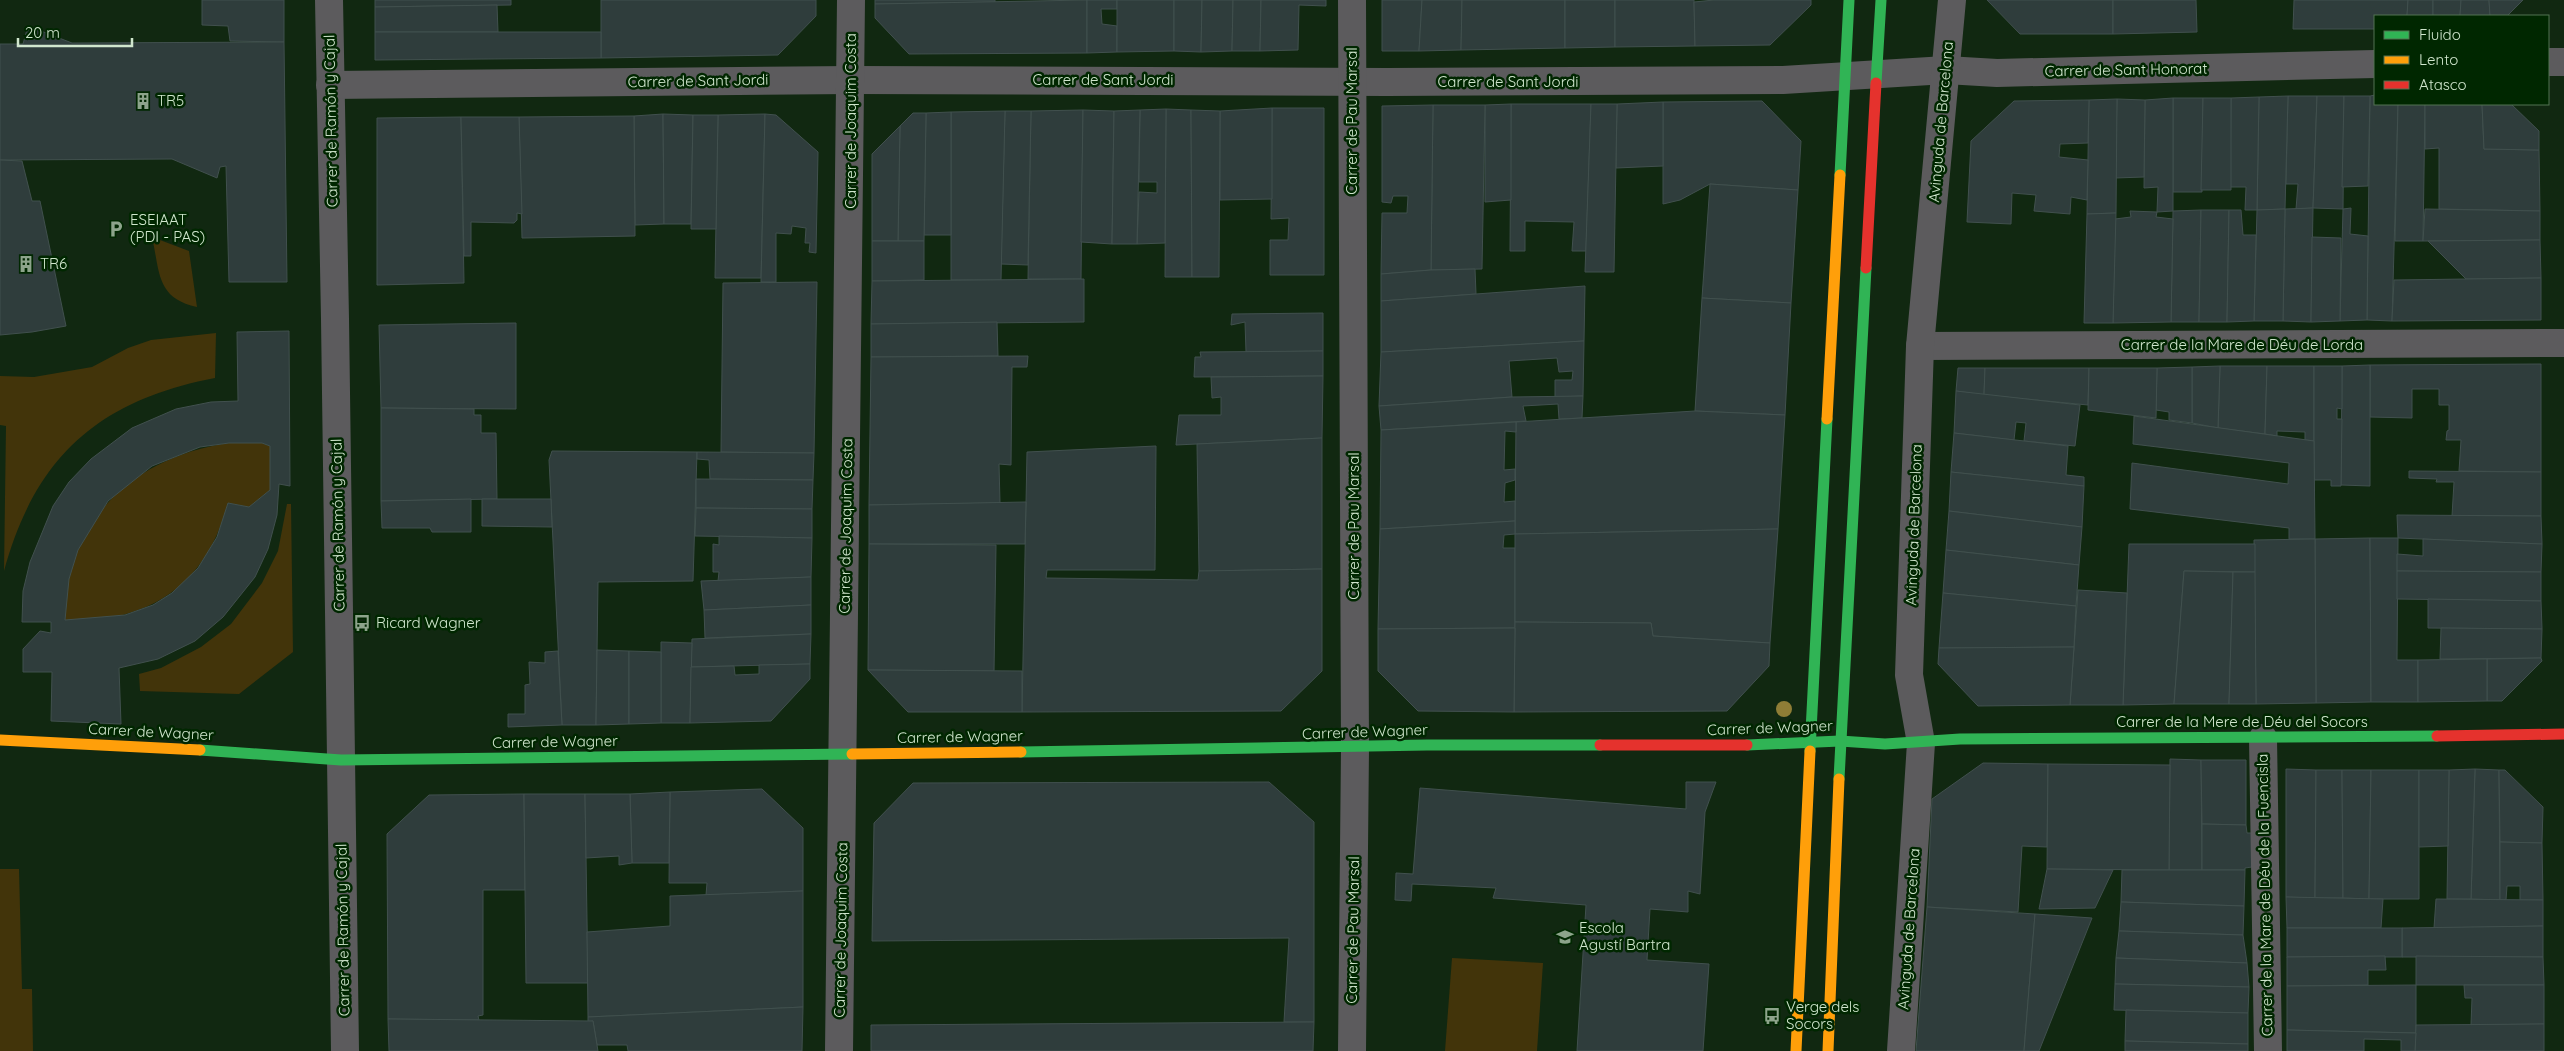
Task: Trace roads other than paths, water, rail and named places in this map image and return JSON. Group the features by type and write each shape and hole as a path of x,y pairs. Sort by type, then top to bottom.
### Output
{"street":[{"name":"Carrer de Ramón y Cajal","path":"329,0 345,1051"},
{"name":"Carrer de Joaquim Costa","path":"839,1051 852,80 851,0"},
{"name":"Carrer de Pau Marsal","path":"1352,0 1355,748 1352,1051"},
{"path":"1796,1051 1810,742 1849,0"},
{"path":"1828,1051 1840,742 1881,0"},
{"name":"Avinguda de Barcelona","path":"1901,1051 1920,742 1910,675 1920,346 1952,0"},
{"path":"2549,62 2564,62"},
{"name":"Carrer de Sant Honorat","path":"1876,75 1946,70 1997,73 2374,64"},
{"name":"Carrer de Sant Jordi","path":"330,85 852,80 1773,80 1876,75"},
{"name":"Carrer de la Mare de Déu de Lorda","path":"1920,346 2564,343"},
{"name":"Carrer de la Mere de Déu del Socors","path":"1920,742 1960,739 2263,738 2564,734"},
{"name":"Carrer de la Mare de Déu de la Fuencisla","path":"2263,738 2268,1051"},
{"name":"Carrer de Wagner","path":"0,740 244,752 341,760 1355,748 1426,745 1759,745 1810,742 1885,744 1920,742"}],"place":[{"name":"TR5","path":"143,101"},
{"name":"ESEIAAT (PDI - PAS)","path":"116,229"},
{"name":"TR6","path":"26,264"},
{"name":"Ricard Wagner","path":"362,623"},
{"name":"Escola Agustí Bartra","path":"1565,937"},
{"name":"Verge dels Socors","path":"1772,1016"}]}
